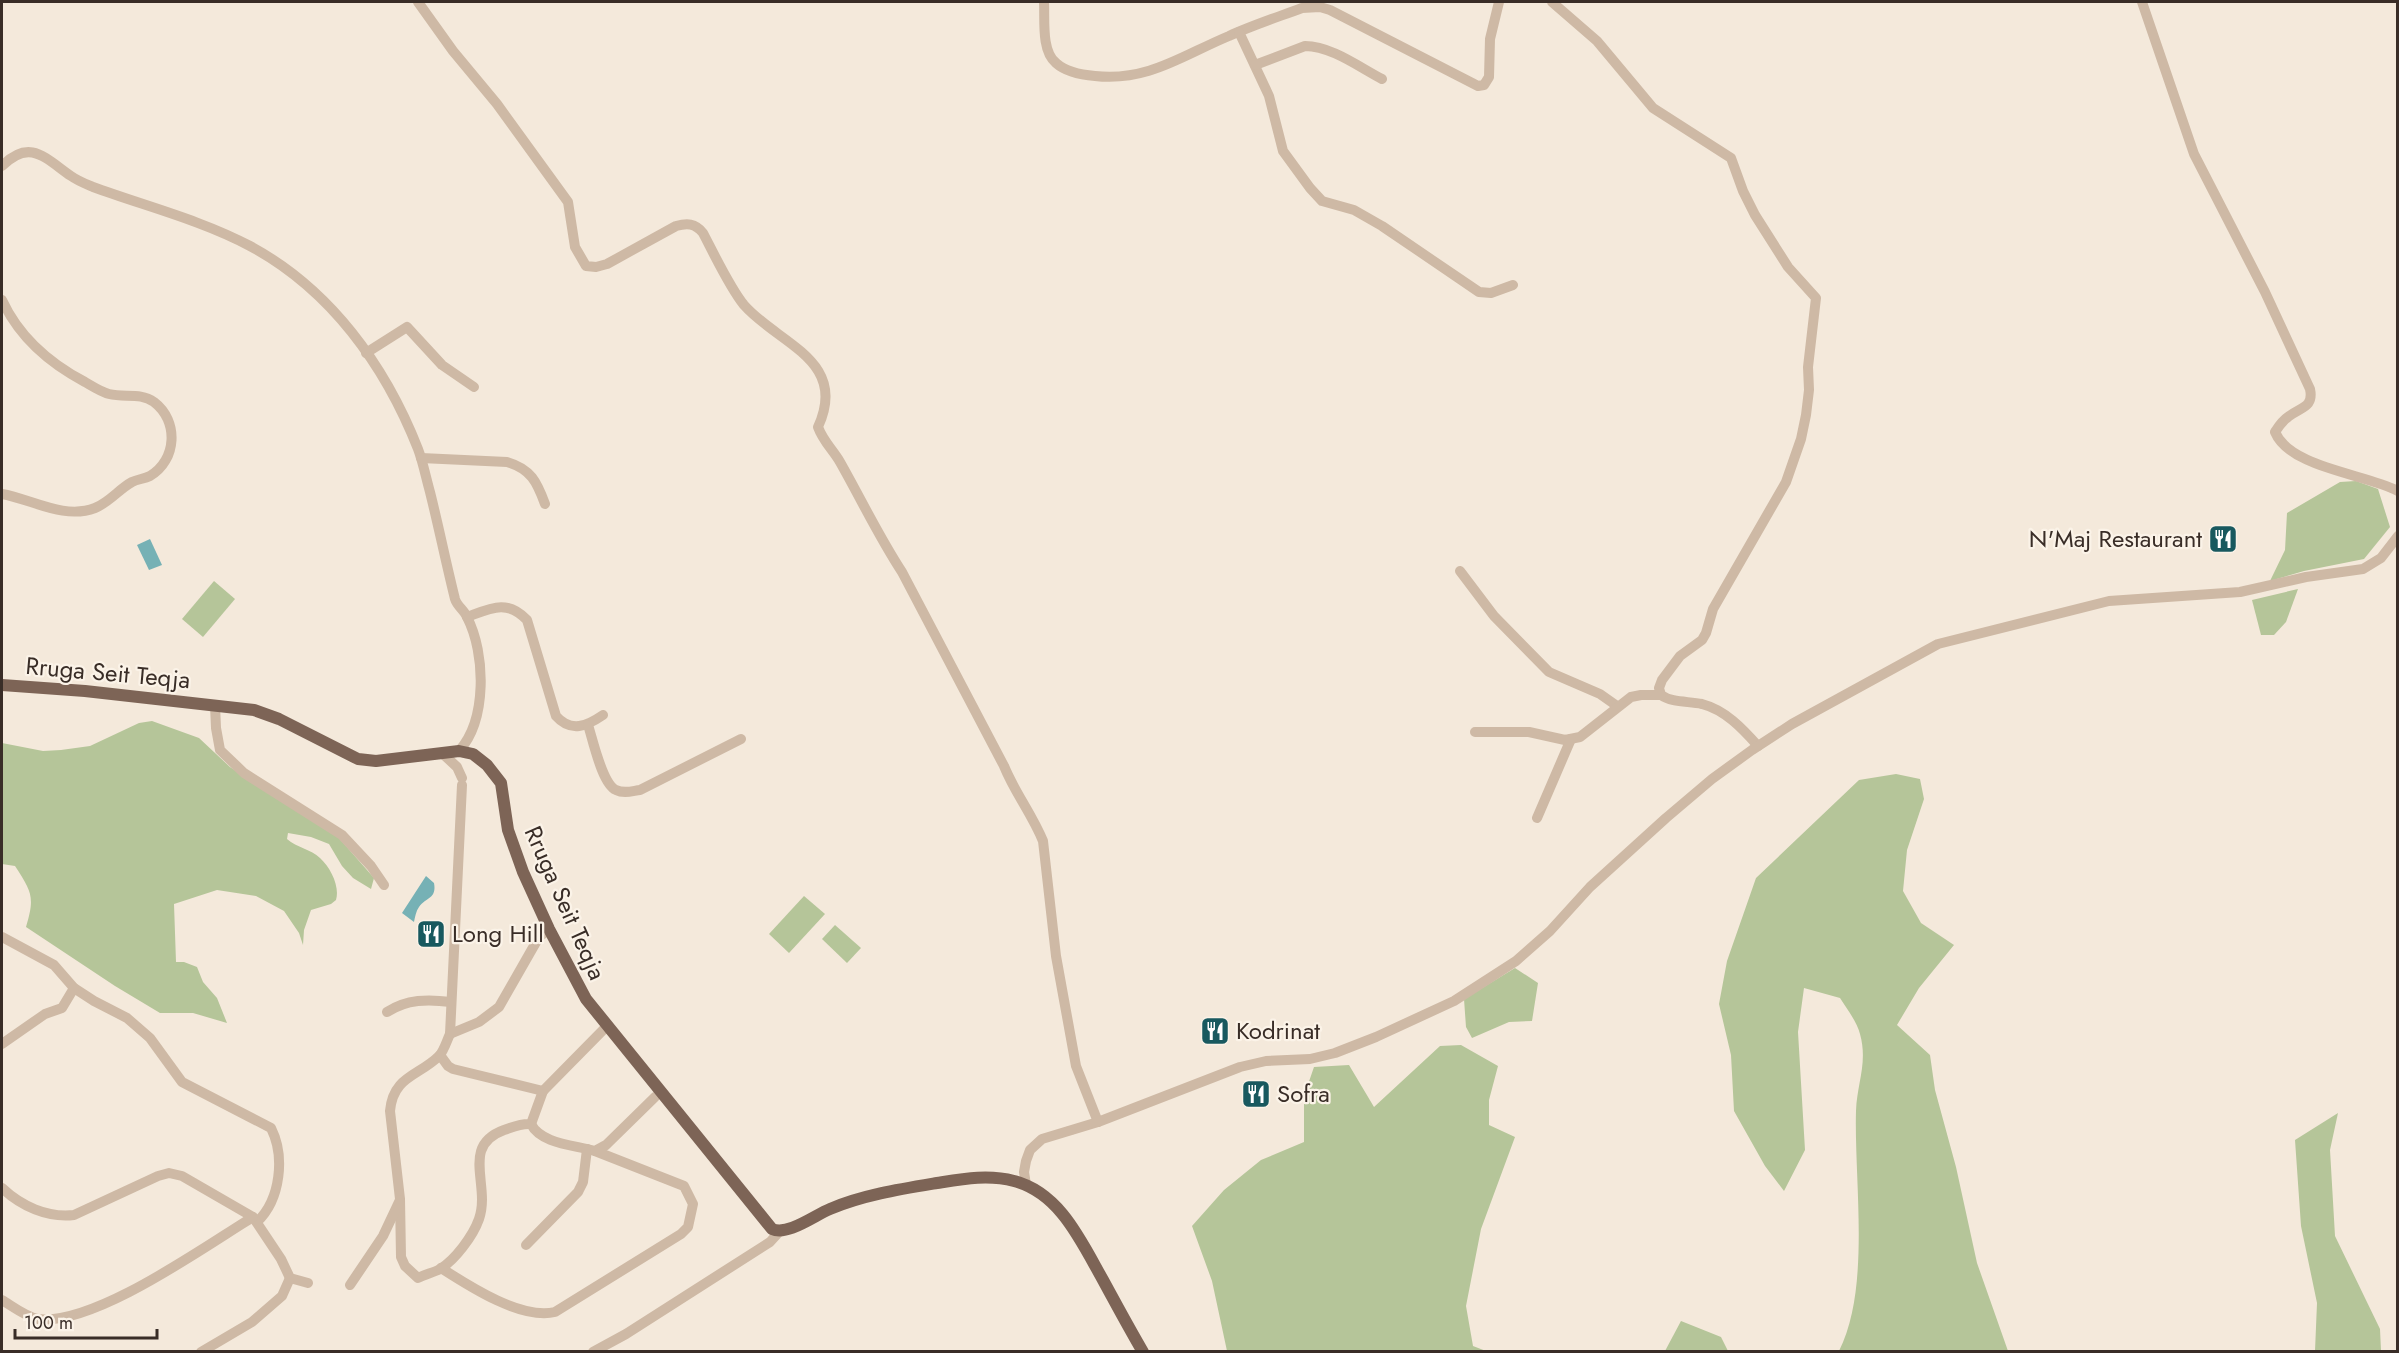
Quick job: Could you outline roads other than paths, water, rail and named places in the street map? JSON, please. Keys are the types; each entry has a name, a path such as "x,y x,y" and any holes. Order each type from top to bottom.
{"main road":[{"name":"Rruga Seit Teqja","path":"2,685 254,710 279,719 358,759 376,761 459,751 473,754 488,765 501,783 508,830 523,872 549,929 586,999 769,1226 780,1231"},
{"path":"780,1231 831,1208 899,1189 976,1178 998,1178 1026,1185 1046,1198 1074,1228 1143,1352"}],"street":[{"path":"418,2 453,51 497,104 568,202 575,247 586,266 596,267 607,264 676,226 686,223 698,226 704,232 743,304 795,345 817,370 823,383 826,401 824,415 818,427 821,436 834,451 883,542 902,572 1014,789 1036,823 1043,841 1056,956 1076,1066 1098,1122"},
{"path":"1044,2 1045,37 1055,63 1086,75 1112,78 1137,75 1185,58 1239,32 1302,8 1320,7 1351,20 1472,84 1484,85 1489,77 1490,39 1499,2"},
{"path":"1552,2 1597,41 1653,108 1731,158 1755,215 1788,267 1816,298 1808,367 1809,390 1802,440 1786,483 1713,609 1702,640 1680,656 1662,680 1659,688 1661,695 1666,699 1701,704 1717,710 1744,730 1758,746"},
{"path":"2142,2 2194,154 2265,292 2310,389 2312,398 2310,403 2286,418 2275,432 2278,440 2326,468 2343,474 2364,477 2397,491"},
{"path":"1239,32 1269,96 1283,151 1322,201 1354,210 1382,226 1479,292 1491,293 1513,285"},
{"path":"1255,65 1305,46 1313,46 1328,51 1382,79"},
{"path":"2,166 12,156 24,152 42,155 74,178 93,187 210,228 251,247 288,270 319,294 337,313 366,353 394,399 421,458 455,602 467,617 479,654 481,690 467,742 459,751"},
{"path":"2,300 17,327 38,351 52,362 110,394 136,395 154,402 170,424 172,441 167,458 160,468 149,476 133,481 111,499 93,509 75,512 57,510 2,494"},
{"path":"366,353 407,327 442,365 474,387"},
{"path":"421,458 507,462 517,465 530,472 537,482 544,504"},
{"path":"2381,558 2397,536"},
{"path":"1026,1185 1024,1172 1026,1161 1035,1144 1053,1134 1098,1122 1240,1067 1266,1061 1310,1059 1335,1053 1454,1001 1516,961 1550,931 1590,887 1712,779 1792,724 1928,649 1952,639 2109,602 2263,588 2306,577 2363,569 2397,547"},
{"path":"1460,571 1494,616 1549,672 1600,694 1617,706"},
{"path":"467,617 491,608 506,606 518,610 527,620 556,716 563,723 576,727 588,725 603,714"},
{"path":"1475,732 1529,732 1565,740 1571,739 1580,737 1630,697 1661,695"},
{"path":"215,705 220,750 244,773 342,835 384,885"},
{"path":"588,725 607,782 615,790 625,793 640,790 741,739"},
{"path":"1537,818 1571,739"},
{"path":"443,754 457,767 462,782 450,1034 440,1055 400,1084 391,1101 391,1128 400,1199 400,1247 405,1266 418,1278 441,1268 460,1249 478,1220 482,1198 479,1152 483,1142 498,1132 524,1124 531,1125"},
{"path":"450,1034 479,1022 499,1007 539,937 549,929"},
{"path":"2,937 54,965 74,988 127,1018 150,1038 182,1082 271,1128 278,1142 280,1162 271,1204 255,1219 152,1279 100,1306 64,1319 36,1319 2,1300"},
{"path":"2,1044 45,1014 62,1008 74,988"},
{"path":"387,1012 394,1007 422,1000 451,1002"},
{"path":"441,1268 489,1298 545,1314 555,1312 681,1234 688,1227 693,1204 684,1186 591,1150 547,1138 534,1131 531,1125 543,1091 607,1026"},
{"path":"440,1055 447,1066 453,1069 543,1091"},
{"path":"591,1150 606,1145 655,1097"},
{"path":"526,1245 578,1192 583,1182 591,1150"},
{"path":"2,1188 37,1211 62,1216 74,1215 169,1173 182,1176 255,1219 281,1259 290,1278 308,1283"},
{"path":"350,1285 383,1236 400,1199"},
{"path":"593,1352 770,1242 780,1231"},
{"path":"201,1352 252,1322 282,1296 290,1278"}],"water":[{"path":"150,539 162,565 149,570 137,545"},
{"path":"426,876 434,883 434,892 419,907 414,922 402,913"}],"place":[{"name":"N'Maj Restaurant","path":"2223,539"},
{"name":"Long Hill","path":"431,934"},
{"name":"Kodrinat","path":"1215,1031"},
{"name":"Sofra","path":"1256,1094"}]}
